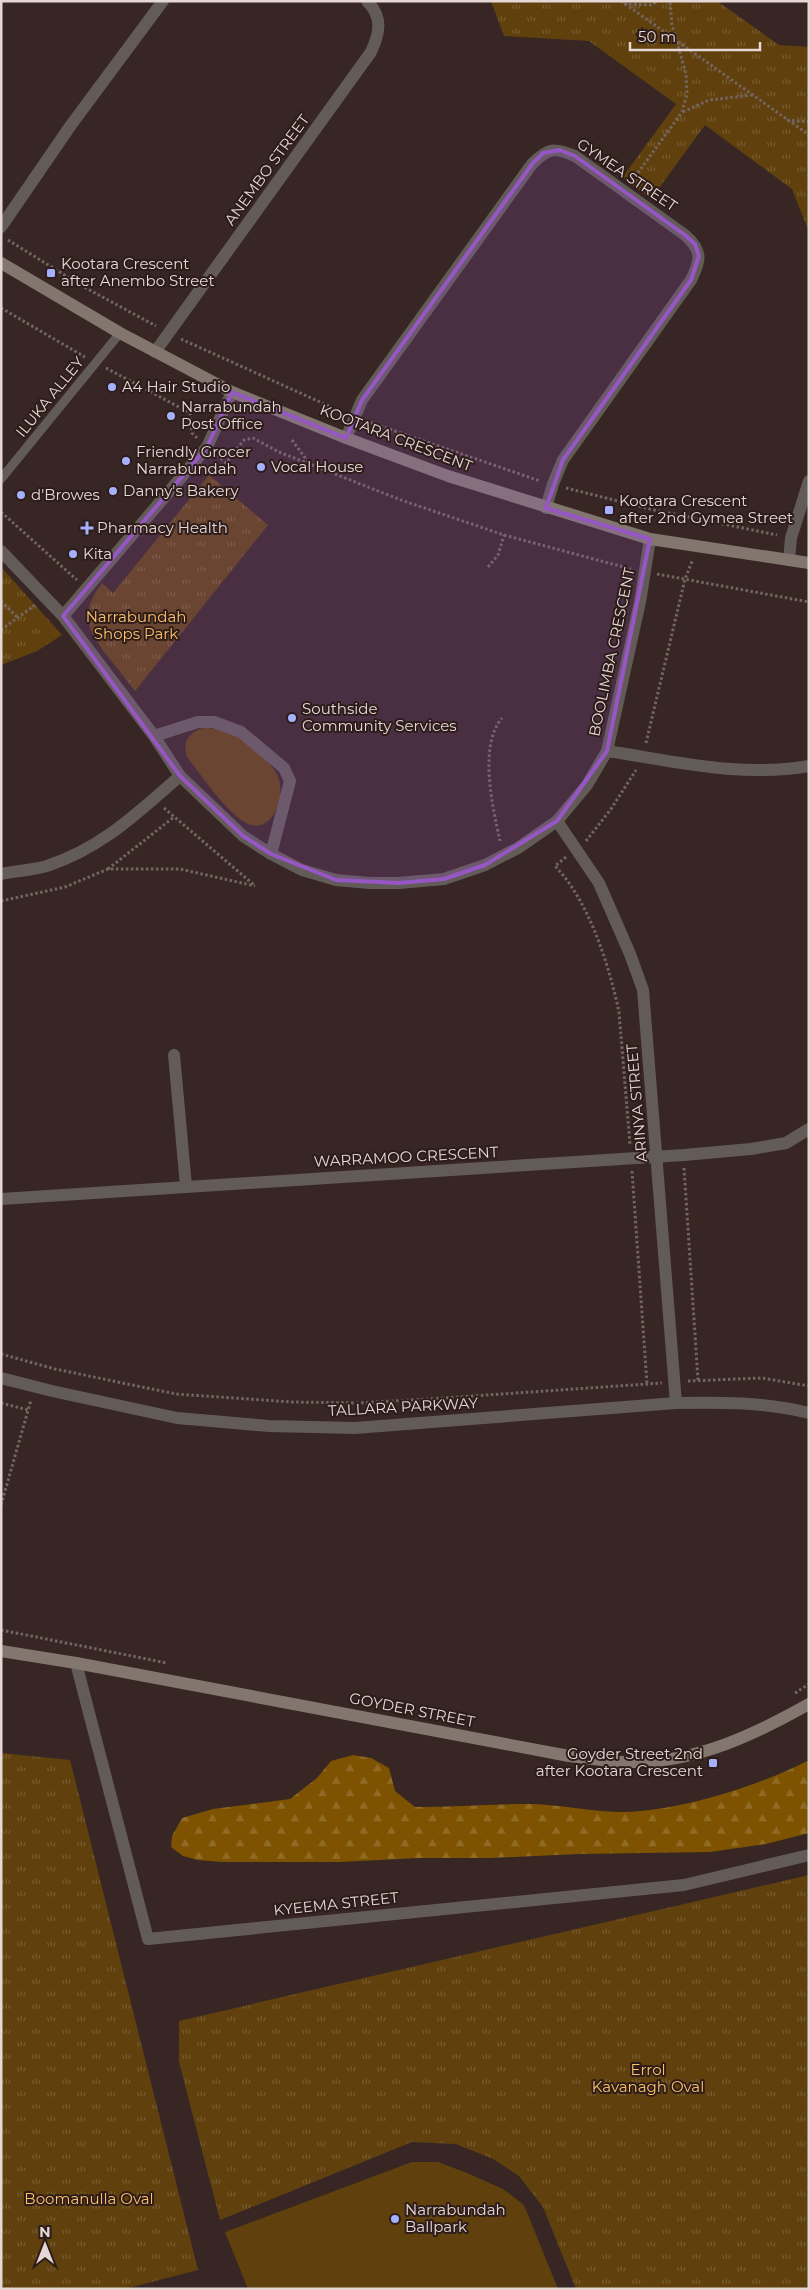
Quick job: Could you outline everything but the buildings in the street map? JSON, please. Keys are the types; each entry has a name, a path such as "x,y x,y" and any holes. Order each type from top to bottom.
{"street":[{"path":"1,227 72,125 163,1"},
{"name":"ANEMBO STREET","path":"155,352 371,52 379,37 378,22 373,7 367,1"},
{"name":"GYMEA STREET","path":"346,438 362,400 532,164 543,153 560,150 575,156 695,244 699,256 698,266 691,280 563,460 546,508"},
{"name":"KOOTARA CRESCENT","path":"1,263 120,333 232,392 346,438 448,476 650,539 809,563"},
{"path":"63,616 208,447 232,392"},
{"path":"789,560 791,538 809,481"},
{"name":"BOOLIMBA CRESCENT","path":"1,552 63,616 154,736 180,776 243,836 271,854 302,870 327,877 369,884 444,879 485,865 506,854 557,821 586,785 607,752 625,675 650,539"},
{"path":"154,736 198,722 214,722 241,732 284,768 290,781 271,854"},
{"path":"607,752 737,771 790,769 809,766"},
{"path":"1,874 46,866 85,850 116,832 180,776"},
{"name":"ARINYA STREET","path":"557,821 577,848 603,891 643,990 658,1157 676,1403"},
{"path":"174,1055 186,1186"},
{"name":"WARRAMOO CRESCENT","path":"1,1199 684,1155 750,1149 786,1143 809,1129"},
{"name":"TALLARA PARKWAY","path":"1,1378 177,1418 269,1426 355,1428 676,1403 728,1402 780,1406 809,1413"},
{"name":"GOYDER STREET","path":"1,1651 76,1663 569,1756 633,1762 689,1756 738,1741 809,1704"},
{"name":"KYEEMA STREET","path":"76,1663 148,1939 684,1885 809,1855"}],"lane":[{"name":"ILUKA ALLEY","path":"1,478 120,333"}],"path":[{"path":"623,2 652,5 657,1"},
{"path":"624,191 682,112 687,94 686,74 672,25 670,1"},
{"path":"623,2 809,135"},
{"path":"682,112 709,100 753,95"},
{"path":"787,120 809,122"},
{"path":"1,236 84,287 169,333 354,417 553,484 654,510 791,538"},
{"path":"1,308 95,363 190,412 192,434"},
{"path":"226,463 244,440 253,438 279,452 401,500 504,535 645,572 809,602"},
{"path":"292,440 310,464"},
{"path":"1,512 77,581"},
{"path":"488,568 498,555 504,535"},
{"path":"647,1384 619,1012 608,969 589,920 567,878 555,866 586,841 606,815 644,757 685,579 698,546"},
{"path":"1,630 46,598"},
{"path":"1,602 18,618"},
{"path":"502,718 495,726 491,741 491,800 500,842 506,854"},
{"path":"108,869 180,869 255,886 154,799"},
{"path":"1,901 65,887 108,869 174,817"},
{"path":"684,1155 698,1380"},
{"path":"1,1354 55,1369 176,1394 292,1402 376,1402 698,1380 762,1378 809,1386"},
{"path":"1,1403 28,1410 1,1505"},
{"path":"1,1630 168,1664"},
{"path":"793,1694 809,1684"}],"highlighted area":[{"path":"560,150 575,156 685,235 695,244 699,256 691,280 563,460 546,508 650,539 607,751 557,821 485,865 444,879 399,883 336,880 271,854 243,836 180,776 63,616 207,447 232,392 346,438 362,400 532,164 543,153"}],"green space":[{"path":"491,1 717,1 779,45 809,47 809,232 792,189 705,125 651,199 622,178 676,104 589,41 504,36"},
{"name":"Narrabundah Shops Park","path":"209,475 268,525 135,691 95,638 88,621 90,604 102,583 113,593"},
{"path":"1,567 62,635 37,651 1,665"},
{"path":"203,728 222,730 239,737 272,767 279,779 280,796 278,805 269,820 255,826 238,818 214,793 187,757 185,747 188,738 194,732"},
{"name":"Boomanulla Oval","path":"1,1753 70,1760 198,2270 124,2289 1,2289"},
{"path":"353,1755 371,1758 389,1768 395,1791 415,1807 533,1804 624,1812 670,1807 719,1795 767,1779 809,1760 809,1833 766,1844 710,1852 419,1858 339,1862 223,1862 198,1860 183,1856 171,1847 172,1836 182,1818 213,1809 290,1799 317,1778 331,1761"},
{"name":"Errol Kavanagh Oval","path":"809,1875 809,2289 576,2289 543,2207 519,2176 493,2159 456,2144 412,2142 220,2220 179,2062 179,2021"},
{"name":"Narrabundah Ballpark","path":"412,2162 438,2162 467,2173 503,2189 524,2205 558,2289 248,2289 225,2232"}],"place":[{"name":"Kootara Crescent after Anembo Street","path":"51,273"},
{"name":"A4 Hair Studio","path":"112,387"},
{"name":"Narrabundah Post Office","path":"171,416"},
{"name":"Friendly Grocer Narrabundah","path":"126,461"},
{"name":"Vocal House","path":"261,467"},
{"name":"Danny's Bakery","path":"113,491"},
{"name":"d'Browes","path":"21,495"},
{"name":"Kootara Crescent after 2nd Gymea Street","path":"609,510"},
{"name":"Pharmacy Health","path":"87,528"},
{"name":"Kita","path":"73,554"},
{"name":"Southside Community Services","path":"292,718"},
{"name":"Goyder Street 2nd after Kootara Crescent","path":"713,1763"},
{"name":"Narrabundah Ballpark","path":"395,2219"}]}
